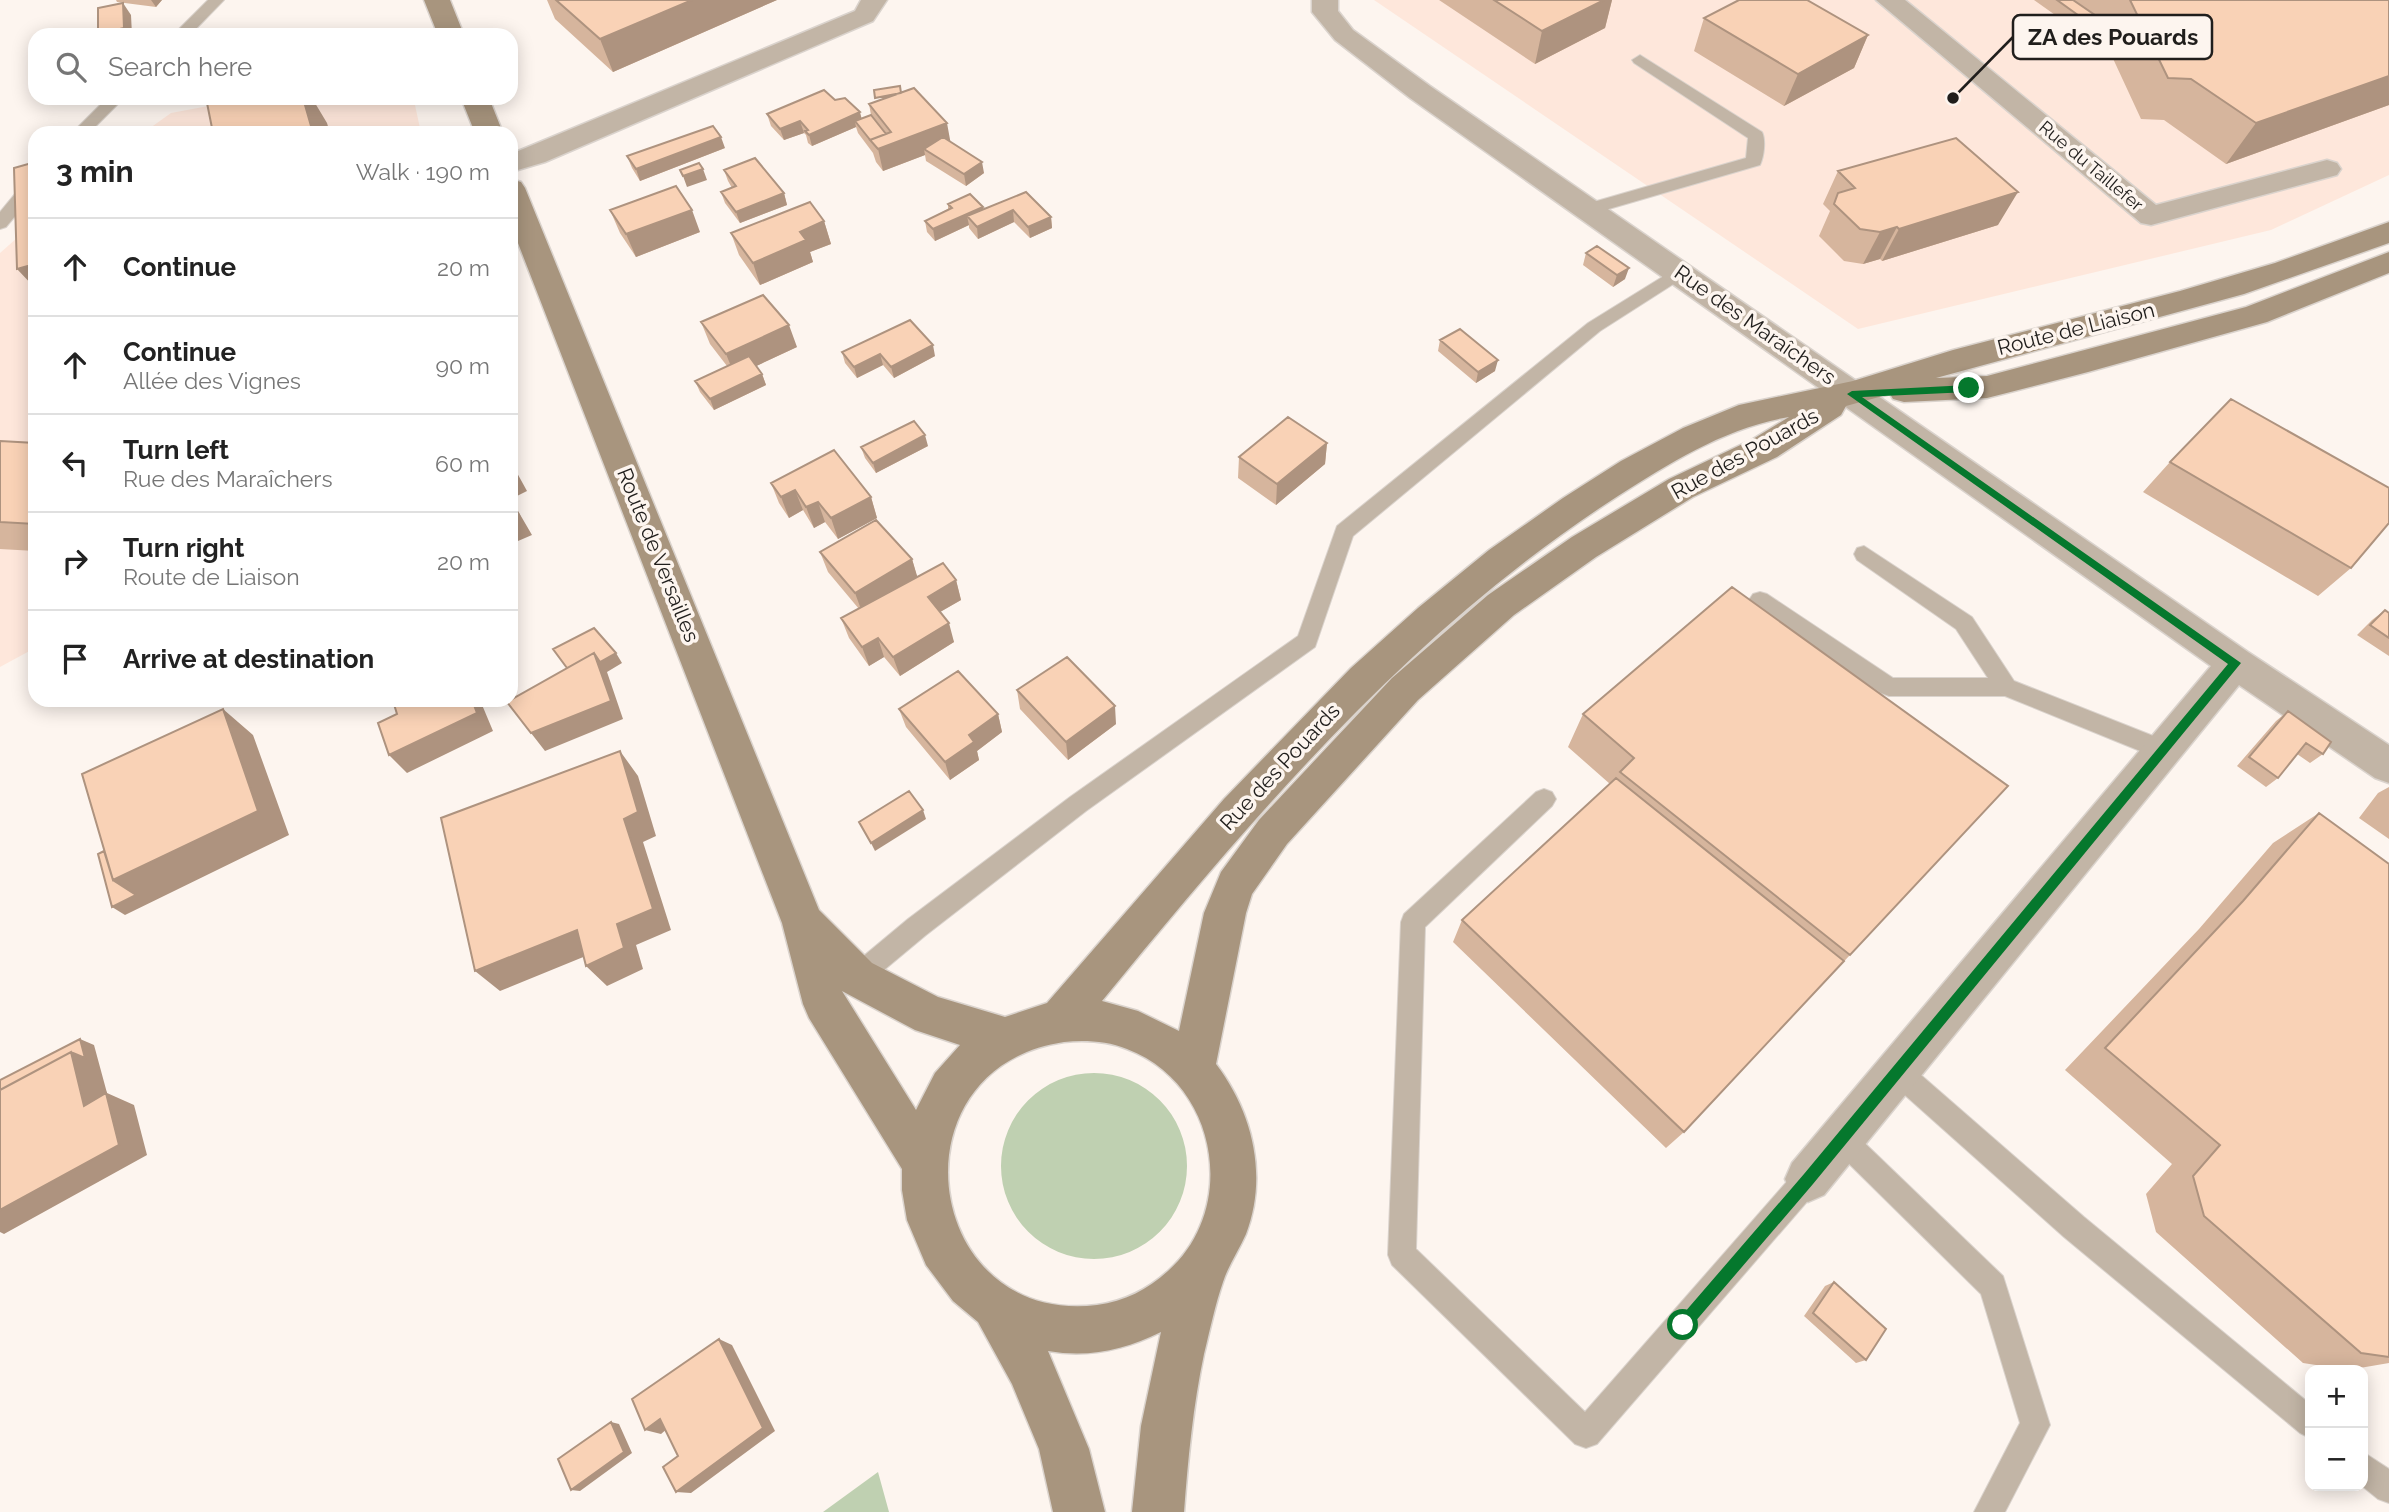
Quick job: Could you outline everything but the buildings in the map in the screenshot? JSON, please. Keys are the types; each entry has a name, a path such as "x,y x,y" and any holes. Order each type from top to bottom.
{"street":[{"path":"518,161 864,16 873,0"},
{"name":"Rue des Maraîchers","path":"1325,0 1325,12 1343,35 1420,92 2235,663 2389,766"},
{"name":"Rue du Taillefer","path":"1889,0 2151,216 2327,169"},
{"path":"437,1 448,28"},
{"path":"478,105 486,126"},
{"name":"Route de Versailles","path":"518,206 803,923 824,1004 924,1163"},
{"name":"Route de Liaison","path":"1852,394 1961,358 2231,289 2389,232"},
{"name":"Route de Liaison","path":"1852,394 1987,387 2256,315 2389,262"},
{"name":"Rue des Pouards","path":"1061,1019 1209,844 1298,745 1377,666 1473,583 1548,526 1614,481 1693,438 1739,417 1852,394"},
{"name":"Rue des Pouards","path":"1194,1065 1225,913 1235,885 1273,832 1405,688 1501,605 1584,547 1681,488 1765,447 1852,394"},
{"path":"1808,1179 2235,663"},
{"name":"Route de Versailles","path":"803,923 857,977 930,1014 1006,1038"},
{"path":"1158,1512 1166,1426 1180,1354 1203,1263 1224,1224 1233,1181 1231,1138 1218,1098 1194,1065 1156,1034 1110,1020 1061,1019 1006,1038 967,1070 939,1113 924,1163 929,1222 954,1274 998,1312 1040,1329 1086,1331 1119,1324 1130,1321 1171,1297 1203,1263"},
{"path":"998,1312 1030,1367 1064,1449 1079,1512"}],"lane":[{"path":"188,28 218,0"},
{"path":"1589,209 1754,161 1756,136 1640,60"},
{"path":"87,126 110,105"},
{"path":"0,223 28,189"},
{"path":"857,977 917,927 1077,804 1307,642 1344,532 1594,327 1680,272"},
{"path":"1864,554 1964,623 2006,687"},
{"path":"1760,600 1889,687 2006,687 2163,750"},
{"path":"1544,799 1413,922 1402,1255 1586,1433 1808,1179"},
{"path":"1897,1071 2074,1227 2305,1419"},
{"path":"1841,1138 1993,1286 2035,1425 1989,1512"},
{"path":"2368,1471 2389,1488"}],"shaded area":[{"path":"1374,0 2355,0 2389,20 2389,175 2271,230 1858,329"},
{"path":"214,105 415,105 420,126 153,126 171,113"},
{"path":"28,228 28,652 0,667 0,253"}],"green space":[{"path":"1094,1073 1130,1080 1146,1088 1160,1100 1172,1114 1180,1130 1187,1166 1180,1202 1172,1218 1160,1232 1146,1244 1130,1252 1094,1259 1058,1252 1042,1244 1028,1232 1016,1218 1008,1202 1001,1166 1008,1130 1016,1114 1028,1100 1042,1088 1058,1080"},
{"path":"878,1472 889,1512 823,1512"}],"place":[{"name":"ZA des Pouards","path":"1953,98"}],"route":[{"path":"1683,1325 1808,1179 2235,663 1852,394 1969,388"}]}
